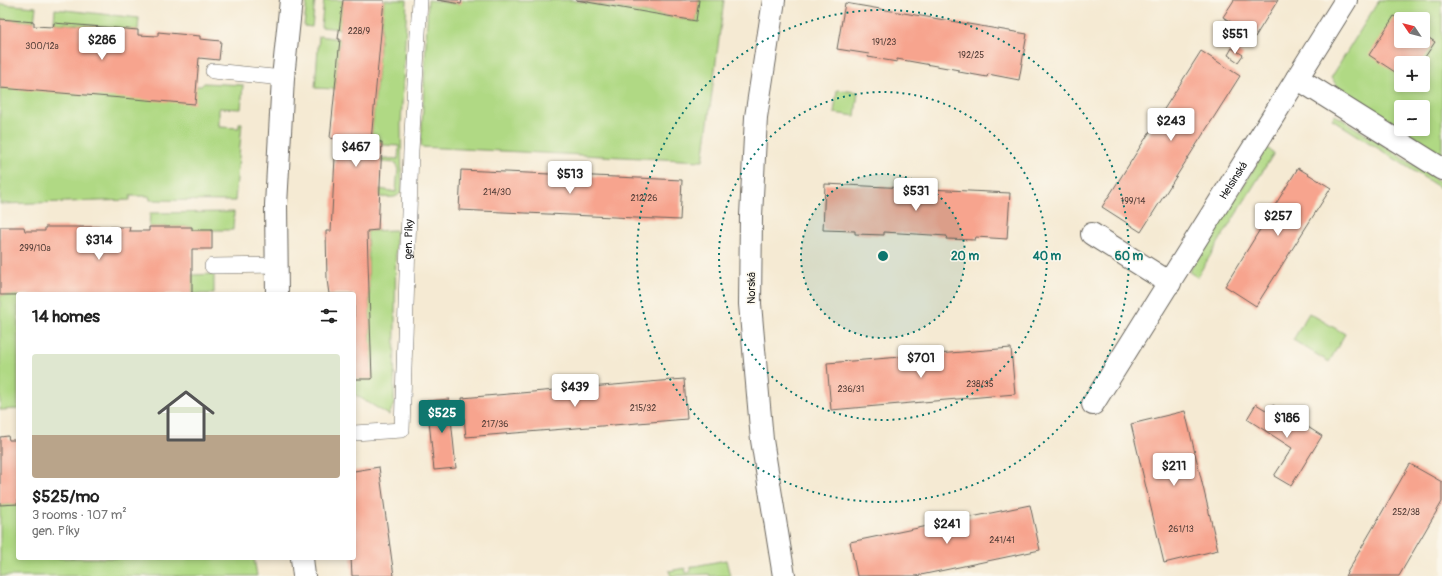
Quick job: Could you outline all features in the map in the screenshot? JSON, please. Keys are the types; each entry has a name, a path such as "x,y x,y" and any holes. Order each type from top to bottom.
{"street":[{"path":"277,292 276,205 283,78 291,0"},
{"name":"Norská","path":"774,0 756,118 750,216 750,304 762,440 784,576"},
{"name":"Helsinská","path":"1094,404 1346,0"},
{"path":"1297,78 1442,168"},
{"path":"1092,234 1170,283"},
{"path":"302,560 304,576"}],"lane":[{"name":"gen. Píky","path":"356,433 402,430 411,150 420,0"},
{"path":"213,71 283,78"},
{"path":"212,266 276,264"}],"green space":[{"path":"307,0 315,0 312,27 304,26"},
{"path":"324,0 343,0 340,29 321,27"},
{"path":"384,0 407,0 401,125 402,190 396,197 380,197 380,189 396,192 398,167 396,163 382,162 382,158 398,159 399,146 382,145 382,142 371,141"},
{"path":"428,0 460,4 462,0 571,0 696,21 699,0 724,0 703,161 421,147"},
{"path":"1379,0 1442,0 1442,154 1414,136 1430,136 1430,100 1394,100 1394,123 1338,87 1331,78"},
{"path":"0,4 36,7 34,22 0,19"},
{"path":"55,9 139,18 138,30 54,23"},
{"path":"319,36 340,39 335,89 315,88"},
{"path":"204,83 243,85 241,109 219,108 219,127 239,128 239,123 242,123 235,201 150,200 149,196 130,196 130,200 0,204 0,88 201,86"},
{"path":"837,90 858,92 855,116 834,113"},
{"path":"1335,115 1442,183 1442,189 1332,119"},
{"path":"1267,148 1274,153 1197,277 1189,272"},
{"path":"234,212 233,230 192,230 192,227 149,227 150,213"},
{"path":"396,230 394,404 389,415 356,395 356,379 372,378 367,231"},
{"path":"214,274 214,292 192,292 192,275"},
{"path":"0,295 16,295 16,409 0,410"},
{"path":"1309,313 1345,334 1329,362 1293,340"},
{"path":"16,504 16,560 254,560 257,576 0,576 0,505"},
{"path":"726,560 730,576 710,576 709,574 671,576 669,571 685,568 686,573 690,572 690,567"}],"building":[{"path":"343,0 384,0 371,141 382,142 378,230 367,231 372,379 356,379 356,292 329,292 327,280 326,231 331,231 336,139 330,138 340,39 338,39"},
{"path":"437,0 462,0 461,4"},
{"path":"576,0 699,0 696,21"},
{"path":"1234,0 1278,0 1255,37 1223,17"},
{"path":"845,3 1027,34 1019,80 988,74 987,77 959,72 959,70 897,59 897,62 868,57 869,54 837,49"},
{"path":"1394,16 1394,48 1430,48 1430,39 1435,42 1426,56 1394,56 1394,71 1369,55"},
{"path":"0,19 34,22 34,26 53,27 54,23 138,30 138,35 158,36 158,32 200,36 200,39 221,41 219,60 199,58 195,104 0,88"},
{"path":"1232,48 1243,55 1238,62 1228,55"},
{"path":"1201,51 1240,76 1141,232 1102,207"},
{"path":"1298,168 1331,188 1256,306 1225,286"},
{"path":"461,170 682,180 680,220 459,210"},
{"path":"825,184 1010,193 1007,239 976,237 975,240 946,239 947,236 884,232 884,235 855,234 855,231 823,230"},
{"path":"0,227 24,227 25,231 45,231 45,227 130,227 129,231 149,231 149,227 192,227 192,230 212,230 212,249 192,249 192,292 16,292 16,295 0,295"},
{"path":"1011,348 1015,394 831,410 827,363"},
{"path":"684,379 687,419 466,437 462,398"},
{"path":"449,399 456,468 434,470 427,401"},
{"path":"1256,404 1269,412 1273,405 1322,436 1291,486 1274,476 1292,448 1247,419"},
{"path":"1185,411 1218,550 1164,563 1131,424"},
{"path":"8,436 9,440 16,440 16,504 0,505 0,437"},
{"path":"1410,464 1442,482 1442,502 1399,576 1345,576"},
{"path":"379,467 394,576 352,576 351,560 356,560 356,471"},
{"path":"1030,505 1040,550 916,576 857,576 850,542"}]}
